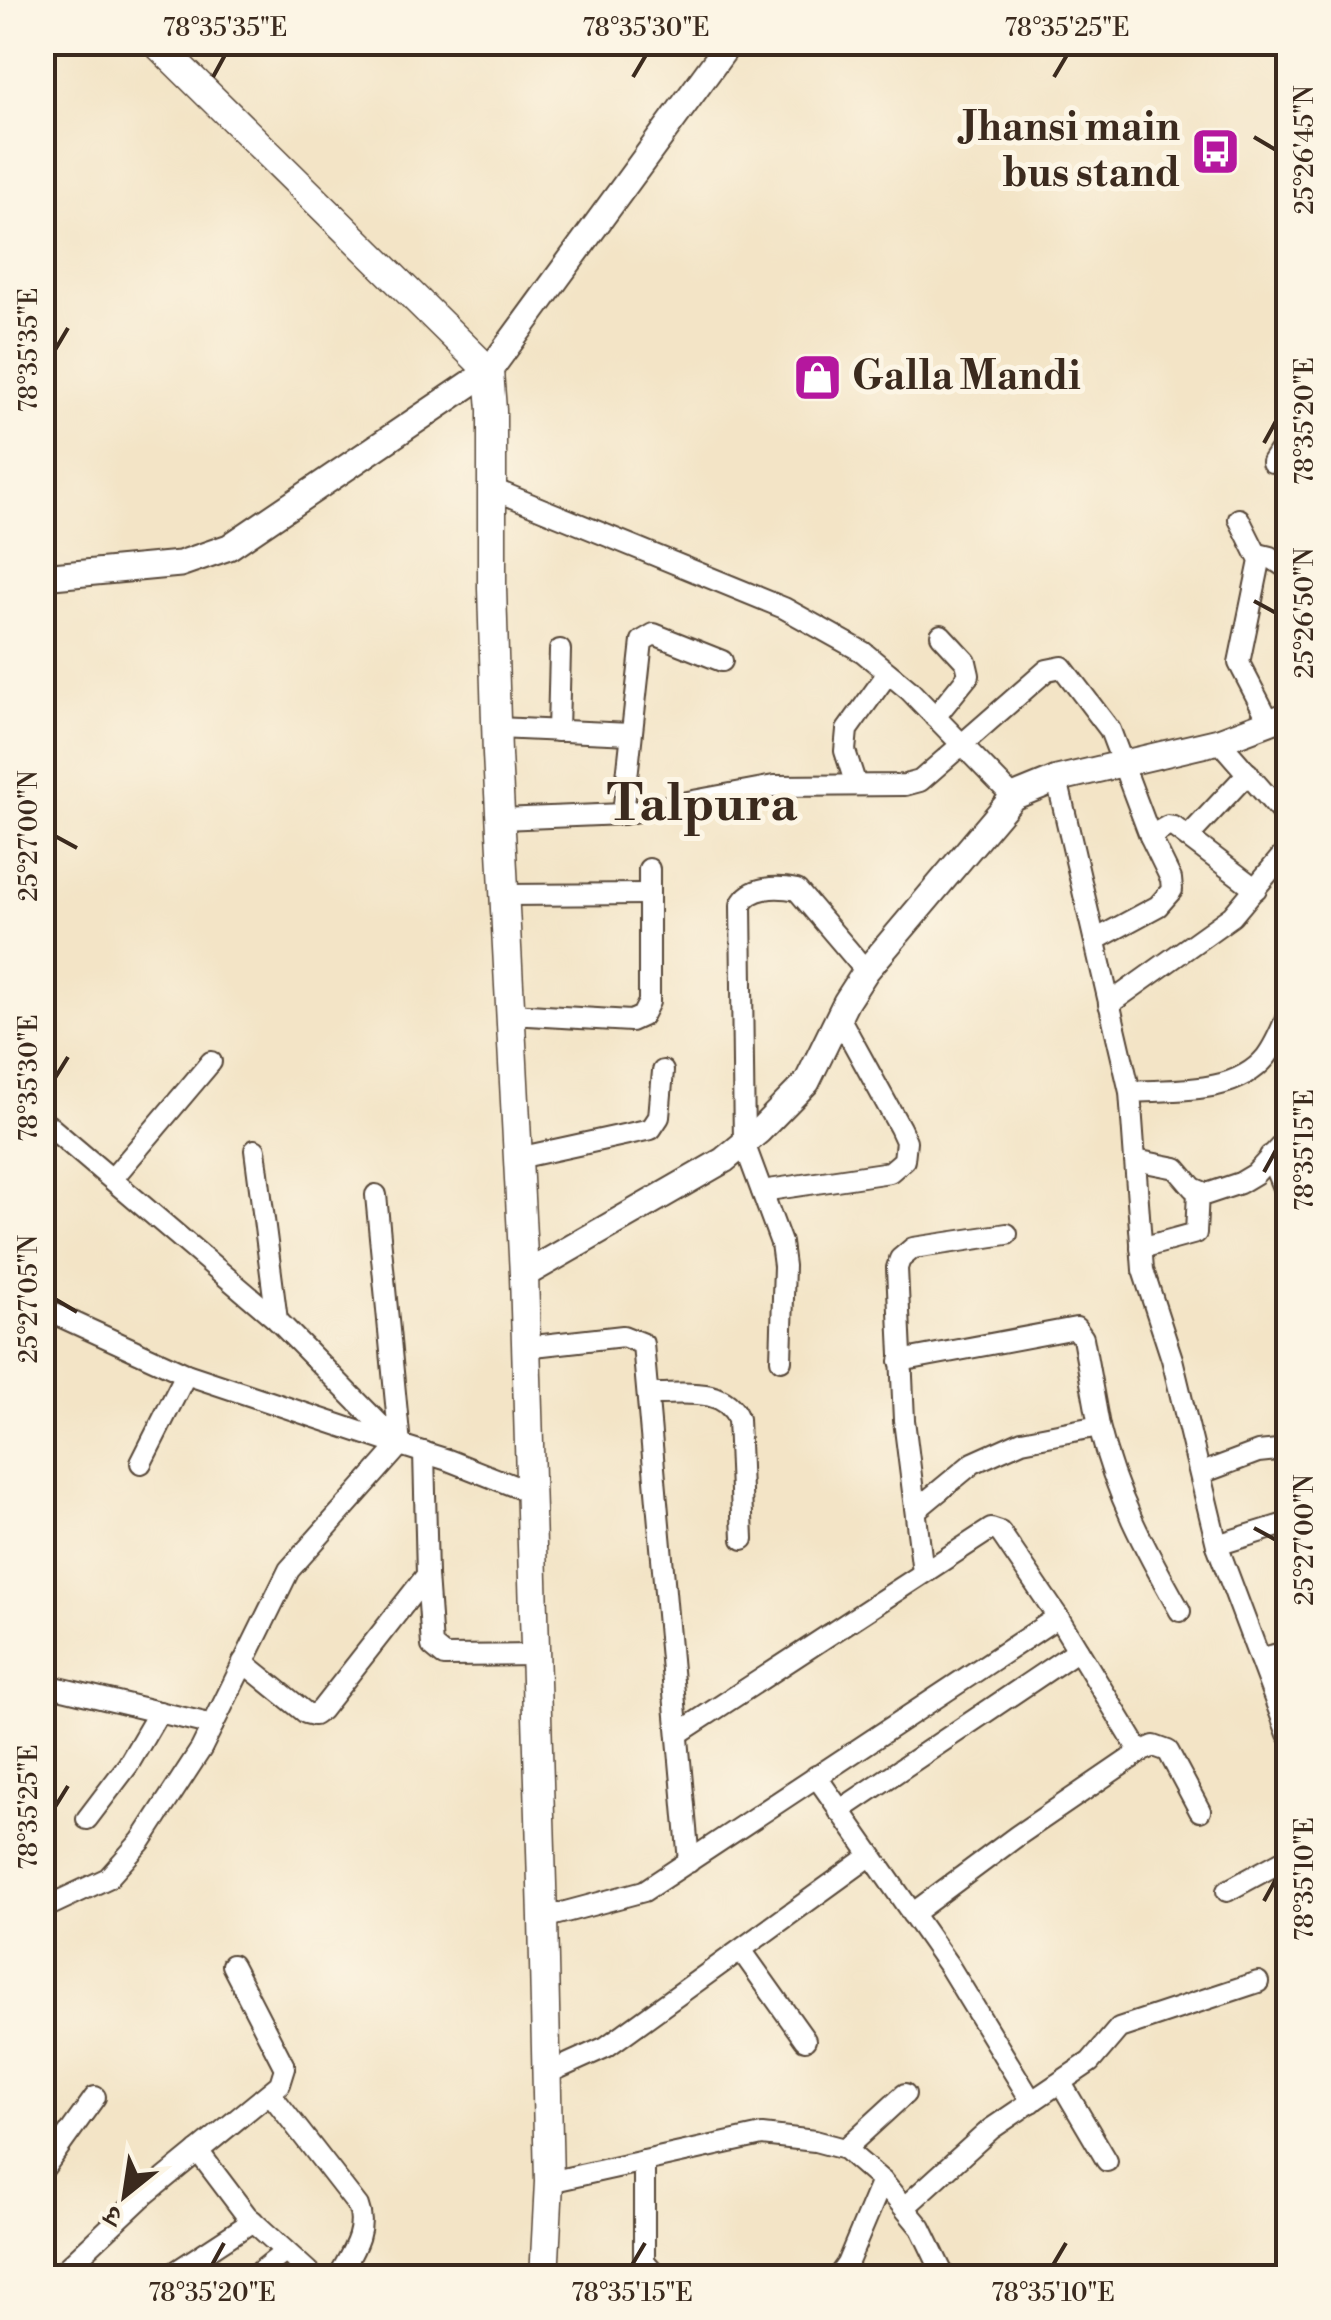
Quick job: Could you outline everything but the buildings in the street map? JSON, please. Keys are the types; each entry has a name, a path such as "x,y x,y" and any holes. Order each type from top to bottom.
{"main road":[{"path":"155,42 489,371 500,819 524,1275 543,1918 549,2182 544,2278"}],"street":[{"path":"42,576 180,564 229,547 489,371 730,42"},
{"path":"1272,462 1288,437"},
{"path":"493,489 784,608 863,652 935,717 1013,797"},
{"path":"524,1275 724,1160 807,1082 866,971 1013,797 1057,779 1219,740 1279,719 1239,664 1258,572 1258,554 1240,520"},
{"path":"1258,554 1288,569"},
{"path":"622,814 639,649 647,636 654,634 722,662"},
{"path":"935,717 969,675 966,662 941,636"},
{"path":"558,731 560,650"},
{"path":"500,819 622,814 774,786 920,781 1048,670 1062,667 1102,716 1171,879 1172,890 1158,906 1094,940"},
{"path":"856,785 846,751 847,730 888,673"},
{"path":"497,728 631,734"},
{"path":"1219,740 1288,820"},
{"path":"1188,836 1248,773"},
{"path":"1057,779 1130,1092 1143,1270 1172,1359 1217,1546 1288,1734"},
{"path":"1150,836 1168,826 1188,836 1256,889"},
{"path":"1110,1004 1207,937 1256,889 1288,849"},
{"path":"511,1014 630,1021 642,1016 649,1002 649,869"},
{"path":"781,1360 781,1243 744,1143 741,905 745,897 750,891 797,890 866,971"},
{"path":"505,896 649,894"},
{"path":"1130,1092 1220,1085 1240,1078 1282,1045 1288,1014"},
{"path":"762,1191 890,1172 904,1160 906,1141 839,1016"},
{"path":"114,1178 210,1062"},
{"path":"518,1158 651,1129 659,1117 663,1071"},
{"path":"42,1120 277,1320 400,1446"},
{"path":"1135,1160 1176,1168 1198,1192 1214,1193 1255,1174 1288,1138"},
{"path":"255,1150 277,1320"},
{"path":"1270,1156 1288,1200"},
{"path":"1142,1248 1196,1233 1198,1192"},
{"path":"42,1909 88,1890 108,1878 125,1860 181,1780 213,1725 289,1570 400,1446 376,1195"},
{"path":"923,1572 904,1420 897,1296 900,1259 914,1248 1007,1234"},
{"path":"42,1308 186,1374 424,1452 528,1492"},
{"path":"900,1360 1076,1328 1083,1338 1110,1474 1132,1525 1180,1611"},
{"path":"526,1347 624,1336 635,1338 646,1352 690,1862"},
{"path":"141,1463 186,1374"},
{"path":"649,1394 713,1396 725,1399 734,1408 738,1419 743,1539"},
{"path":"916,1510 974,1462 1022,1441 1099,1426"},
{"path":"1202,1473 1258,1452 1288,1450"},
{"path":"424,1452 426,1575 432,1646 444,1656 533,1655"},
{"path":"1217,1546 1288,1523"},
{"path":"679,1733 991,1528 1000,1532 1058,1617 1140,1752"},
{"path":"243,1662 306,1713 314,1715 426,1575"},
{"path":"543,1918 644,1891 1058,1617"},
{"path":"839,1811 1078,1650"},
{"path":"1260,1659 1288,1651"},
{"path":"42,1684 213,1725"},
{"path":"87,1819 128,1765 159,1712"},
{"path":"912,1914 1017,1836 1154,1746 1168,1751 1200,1811"},
{"path":"816,1776 950,1966 1032,2102"},
{"path":"546,2074 606,2047 870,1856"},
{"path":"1227,1891 1288,1858"},
{"path":"741,1950 805,2040"},
{"path":"56,2278 142,2197 280,2084 285,2068 232,1964"},
{"path":"906,2206 991,2129 1090,2062 1119,2028 1258,1982"},
{"path":"1061,2083 1106,2161"},
{"path":"270,2092 362,2216 358,2242 338,2278"},
{"path":"844,2149 905,2094"},
{"path":"42,2171 95,2096"},
{"path":"549,2182 762,2135 815,2141 844,2149 906,2206 922,2228 945,2278"},
{"path":"198,2151 252,2222 314,2278"},
{"path":"644,2161 644,2260 659,2278"},
{"path":"837,2278 847,2264 882,2182"},
{"path":"166,2278 252,2222"},
{"path":"252,2278 284,2252"}],"place":[{"name":"Jhansi main bus stand","path":"1215,151"},
{"name":"Galla Mandi","path":"817,377"}],"district":[{"name":"Talpura","path":"702,805"}]}
